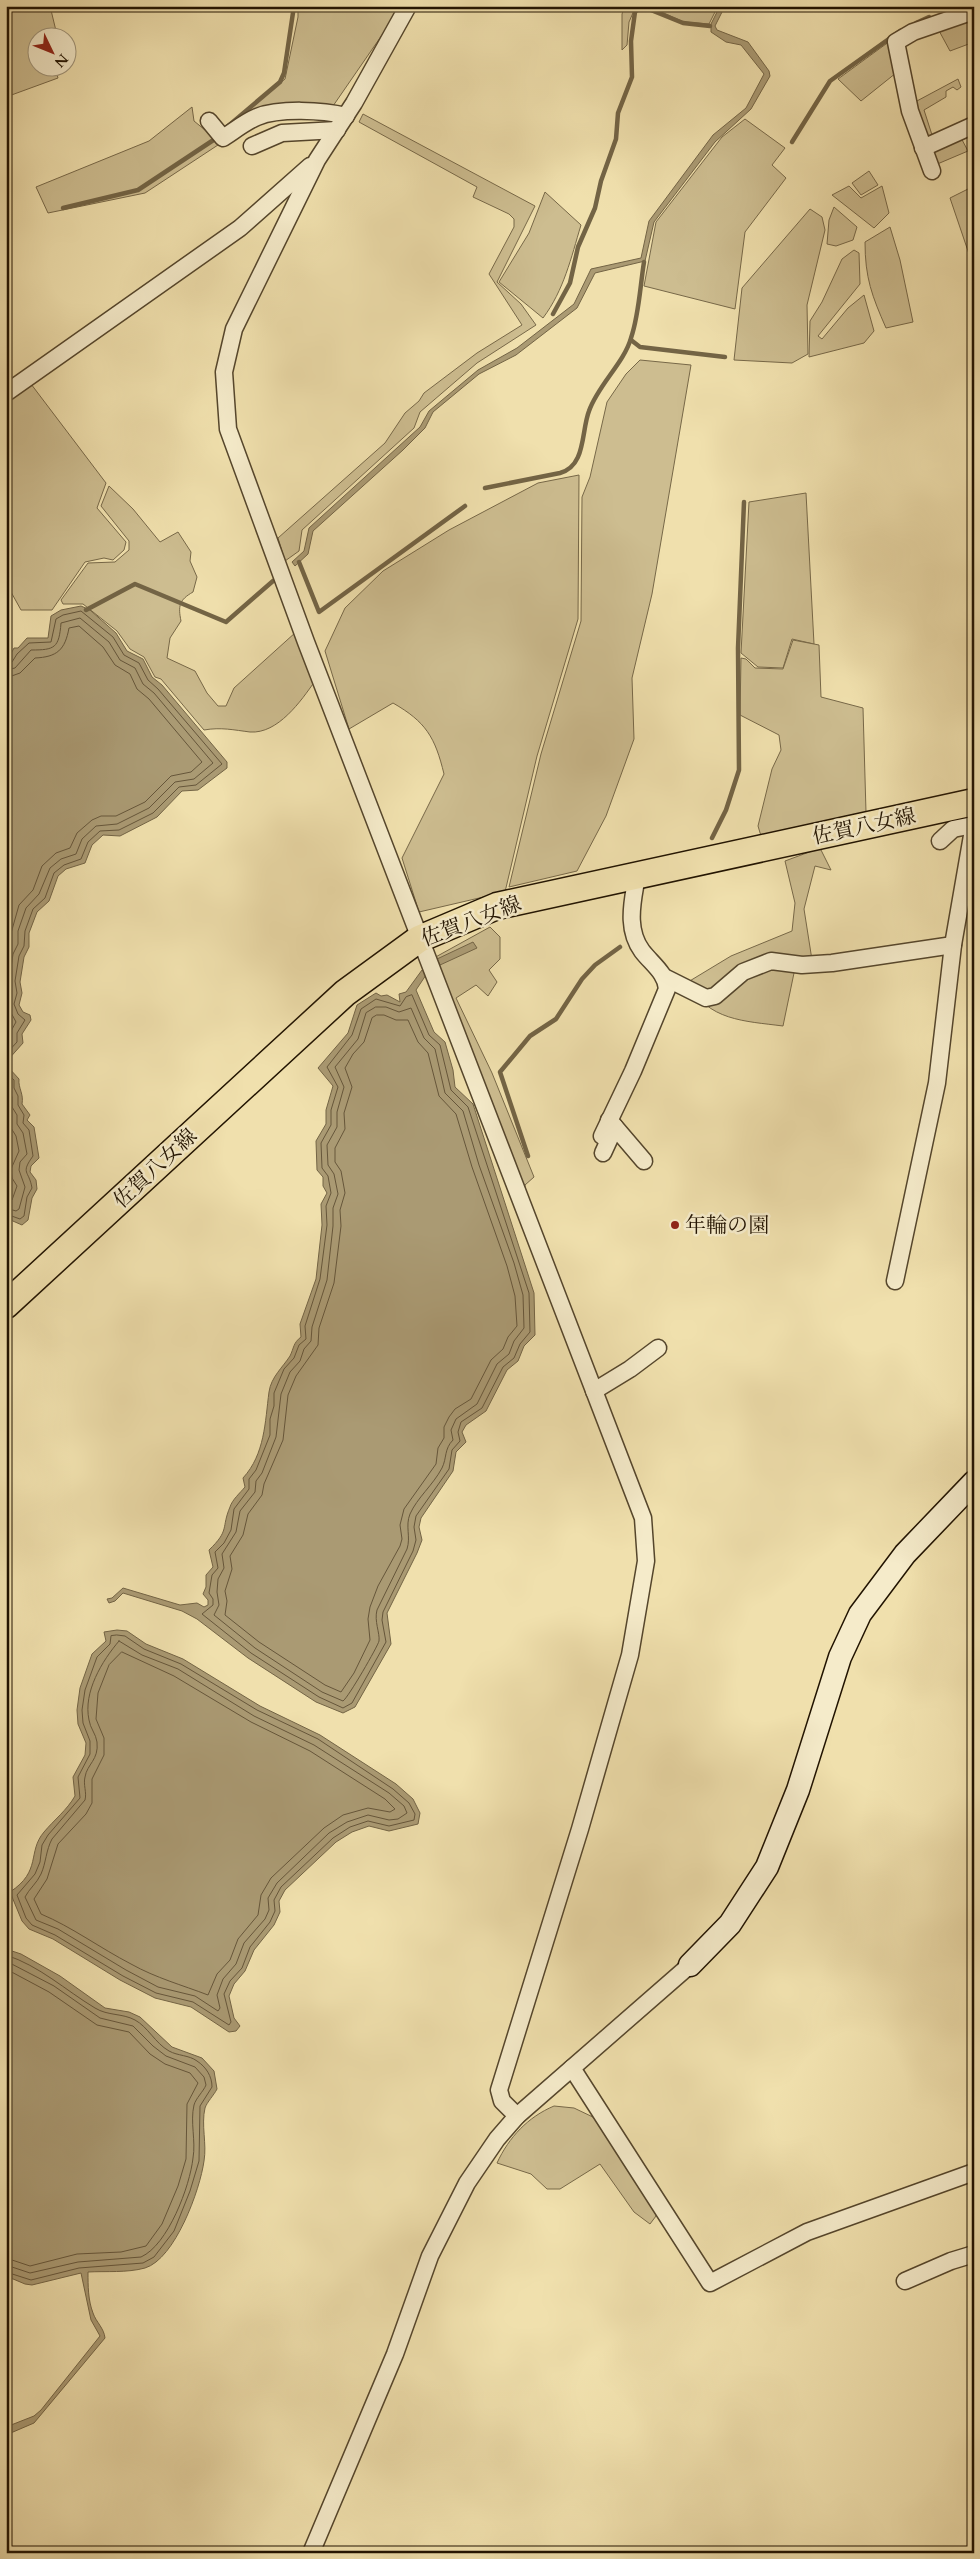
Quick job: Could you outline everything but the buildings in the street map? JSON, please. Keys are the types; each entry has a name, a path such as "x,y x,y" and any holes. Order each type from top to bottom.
{"main road":[{"name":"佐賀八女線","path":"6,1305 345,993 419,938 497,906 974,802"}],"street":[{"path":"408,6 342,123 317,160 234,329 224,372 228,429 306,642 643,1518 646,1562 630,1655 580,1829 499,2090 502,2101 517,2116"},
{"path":"932,171 910,111 896,42 913,32 974,11"},
{"path":"210,121 223,138 257,117 274,113 327,111 342,123"},
{"path":"252,146 282,133 342,123"},
{"path":"923,148 974,124"},
{"path":"6,393 240,228 317,160"},
{"path":"895,1280 937,1083 953,945 974,824 953,829 940,841"},
{"path":"635,888 630,912 634,933 641,949 666,978 706,998 715,996 743,972 771,961 802,965 832,963 953,945"},
{"path":"603,1153 609,1127 667,989 666,978"},
{"path":"609,1127 644,1161"},
{"path":"594,1391 630,1369 658,1348"},
{"path":"311,2553 395,2354 430,2256 467,2183 497,2139 517,2116 690,1965 730,1924 767,1867 798,1790 840,1657 860,1614 905,1554 974,1482"},
{"path":"572,2068 710,2283 807,2232 974,2172"},
{"path":"905,2281 951,2261 974,2254"}],"shaded area":[{"path":"10,6 50,6 55,28 28,28 28,78 58,78 6,97 6,30"},
{"path":"298,6 402,6 333,106 241,117 285,79 298,17"},
{"path":"625,6 636,6 629,22 627,45 622,50 622,14"},
{"path":"648,6 718,6 709,24 684,22"},
{"path":"966,19 974,35 974,42 950,51 937,27"},
{"path":"890,41 896,73 861,101 838,79"},
{"path":"958,79 961,87 957,90 953,87 946,91 946,97 924,110 933,138 925,140 915,102"},
{"path":"192,107 194,121 221,143 145,193 48,213 36,187 149,141"},
{"path":"363,114 535,206 497,282 521,304 536,325 477,363 420,412 414,428 302,530 299,551 285,561 278,538 385,443 405,413 419,401 424,393 477,353 522,325 489,274 514,227 514,219 509,214 473,197 477,187 359,122"},
{"path":"745,119 785,148 772,165 786,178 745,232 735,309 644,286 656,222 722,137"},
{"path":"960,136 968,151 935,165 929,151"},
{"path":"869,171 878,185 861,195 852,183"},
{"path":"849,186 861,198 882,186 889,213 874,228 832,195"},
{"path":"974,186 974,275 950,198"},
{"path":"545,192 581,225 562,285 543,318 499,282 529,233"},
{"path":"834,207 857,227 853,240 836,246 827,244 829,220"},
{"path":"810,209 822,217 825,230 807,305 808,354 792,363 734,360 742,288"},
{"path":"890,227 900,260 913,322 886,328 870,286 866,266 865,242"},
{"path":"854,250 859,253 860,284 818,336 822,339 848,308 864,295 874,331 864,343 809,357 810,321 822,302 842,259"},
{"path":"640,360 691,365 652,594 632,678 634,739 606,816 577,871 509,887 541,754 581,621 582,497 590,477 607,402 626,374"},
{"path":"31,384 106,483 97,508 126,542 124,550 113,560 104,558 85,562 52,610 21,610 6,583 6,403"},
{"path":"579,475 578,619 537,756 505,892 419,912 402,858 444,774 441,761 428,732 414,717 393,703 349,729 325,651 345,608 383,571 449,530 538,483"},
{"path":"109,486 133,509 160,542 178,532 191,552 190,561 197,577 193,592 182,601 181,621 170,638 167,658 195,671 207,693 218,706 226,706 234,688 296,632 315,681 296,706 279,722 270,728 260,731 204,730 161,679 155,677 144,657 130,649 117,631 83,604 63,604 61,600 88,563 115,562 129,550 129,541 101,506"},
{"path":"806,493 814,644 792,639 783,668 758,667 741,653 749,502"},
{"path":"793,640 819,645 821,697 863,708 866,812 761,836 758,826 772,769 781,750 779,735 740,715 741,658 746,659 755,668 783,669"},
{"path":"820,848 831,870 815,866 804,909 812,960 794,973 783,1026 741,1020 716,1012 696,995 688,982 731,956 792,931 795,903 785,861"},
{"path":"490,927 500,937 500,959 489,970 497,982 488,996 476,985 456,998 492,1073 534,1177 525,1185 525,1196 432,959"},
{"path":"554,2106 574,2108 597,2119 652,2201 656,2216 650,2224 634,2212 600,2164 560,2189 547,2189 531,2174 497,2163 513,2136 520,2129 536,2116"}],"water":[{"path":"720,6 725,6 715,26 717,30 748,42 769,71 770,76 751,109 715,142 654,222 645,261 595,273 577,308 516,355 479,374 433,412 425,428 403,450 313,531 308,554 295,566 292,562 304,551 309,528 420,427 429,411 478,370 517,348 574,304 591,269 641,258 649,221 713,135 746,108 764,74 741,45 726,42 711,32 711,24"},
{"path":"81,606 90,610 116,633 127,651 143,659 152,677 162,685 227,762 227,768 198,790 182,791 157,817 120,836 103,835 92,845 85,863 66,869 58,876 49,901 37,912 29,933 29,947 24,957 20,982 22,993 19,1005 23,1012 30,1015 31,1020 22,1034 23,1043 7,1061 8,1067 19,1079 22,1104 30,1115 27,1120 34,1127 39,1158 31,1166 30,1172 36,1180 37,1189 32,1198 28,1220 22,1225 6,1218 6,663 14,648 18,648 27,638 48,638 51,616 61,610"},
{"path":"473,942 477,948 440,965 437,959"},
{"path":"422,970 428,972 416,990 434,1032 445,1042 453,1070 455,1087 473,1104 534,1293 535,1335 524,1346 518,1361 507,1370 486,1411 466,1425 462,1432 466,1442 456,1452 453,1471 421,1518 419,1527 422,1540 387,1613 391,1644 355,1707 343,1713 316,1702 248,1658 197,1619 182,1611 123,1593 115,1601 109,1603 107,1599 112,1598 123,1588 180,1605 197,1603 204,1607 208,1605 208,1600 203,1594 206,1587 206,1575 213,1567 209,1550 220,1538 232,1502 245,1487 243,1478 256,1459 263,1437 270,1387 301,1337 300,1324 316,1279 322,1225 321,1204 327,1193 323,1186 323,1177 317,1170 316,1141 326,1124 326,1110 333,1086 318,1068 348,1033 357,1005 376,993 381,996 387,995 400,1002 399,994 406,992"},
{"path":"127,1631 146,1644 183,1659 260,1706 320,1735 396,1784 413,1799 420,1813 418,1824 389,1831 369,1826 352,1832 336,1842 285,1890 279,1901 280,1912 274,1925 254,1950 245,1971 234,1984 229,1996 234,2018 240,2026 236,2031 229,2032 191,2007 155,1998 120,1980 53,1939 29,1929 22,1921 10,1892 26,1877 39,1839 75,1796 73,1777 85,1755 86,1743 78,1724 77,1710 80,1688 92,1654 106,1641 104,1632"},
{"path":"6,1949 21,1954 60,1976 105,2008 129,2012 140,2017 172,2047 202,2058 214,2071 217,2089 205,2108 205,2155 202,2174 176,2238 156,2262 145,2268 124,2271 88,2272 91,2308 105,2338 34,2423 6,2435 6,2427 34,2416 41,2410 100,2336 91,2320 81,2273 32,2285 6,2276"}],"waterway":[{"path":"227,127 280,82 284,73 294,6"},
{"path":"553,314 570,283 578,247 595,208 601,181 616,139 618,113 632,77 631,41 635,12 641,6 683,23 710,26"},
{"path":"916,23 929,17"},
{"path":"792,142 830,81 900,31"},
{"path":"63,208 138,190 218,137"},
{"path":"485,488 560,473 574,463 581,447 593,401 628,347 638,310 644,262"},
{"path":"631,340 640,347 725,357"},
{"path":"712,838 726,810 739,770 738,648 744,502"},
{"path":"299,562 319,612 465,506"},
{"path":"86,610 135,584 226,622 273,581"},
{"path":"528,1156 500,1072 530,1036 556,1019 582,979 595,965 620,947"}],"place":[{"name":"年輪の園","path":"675,1225"}]}
